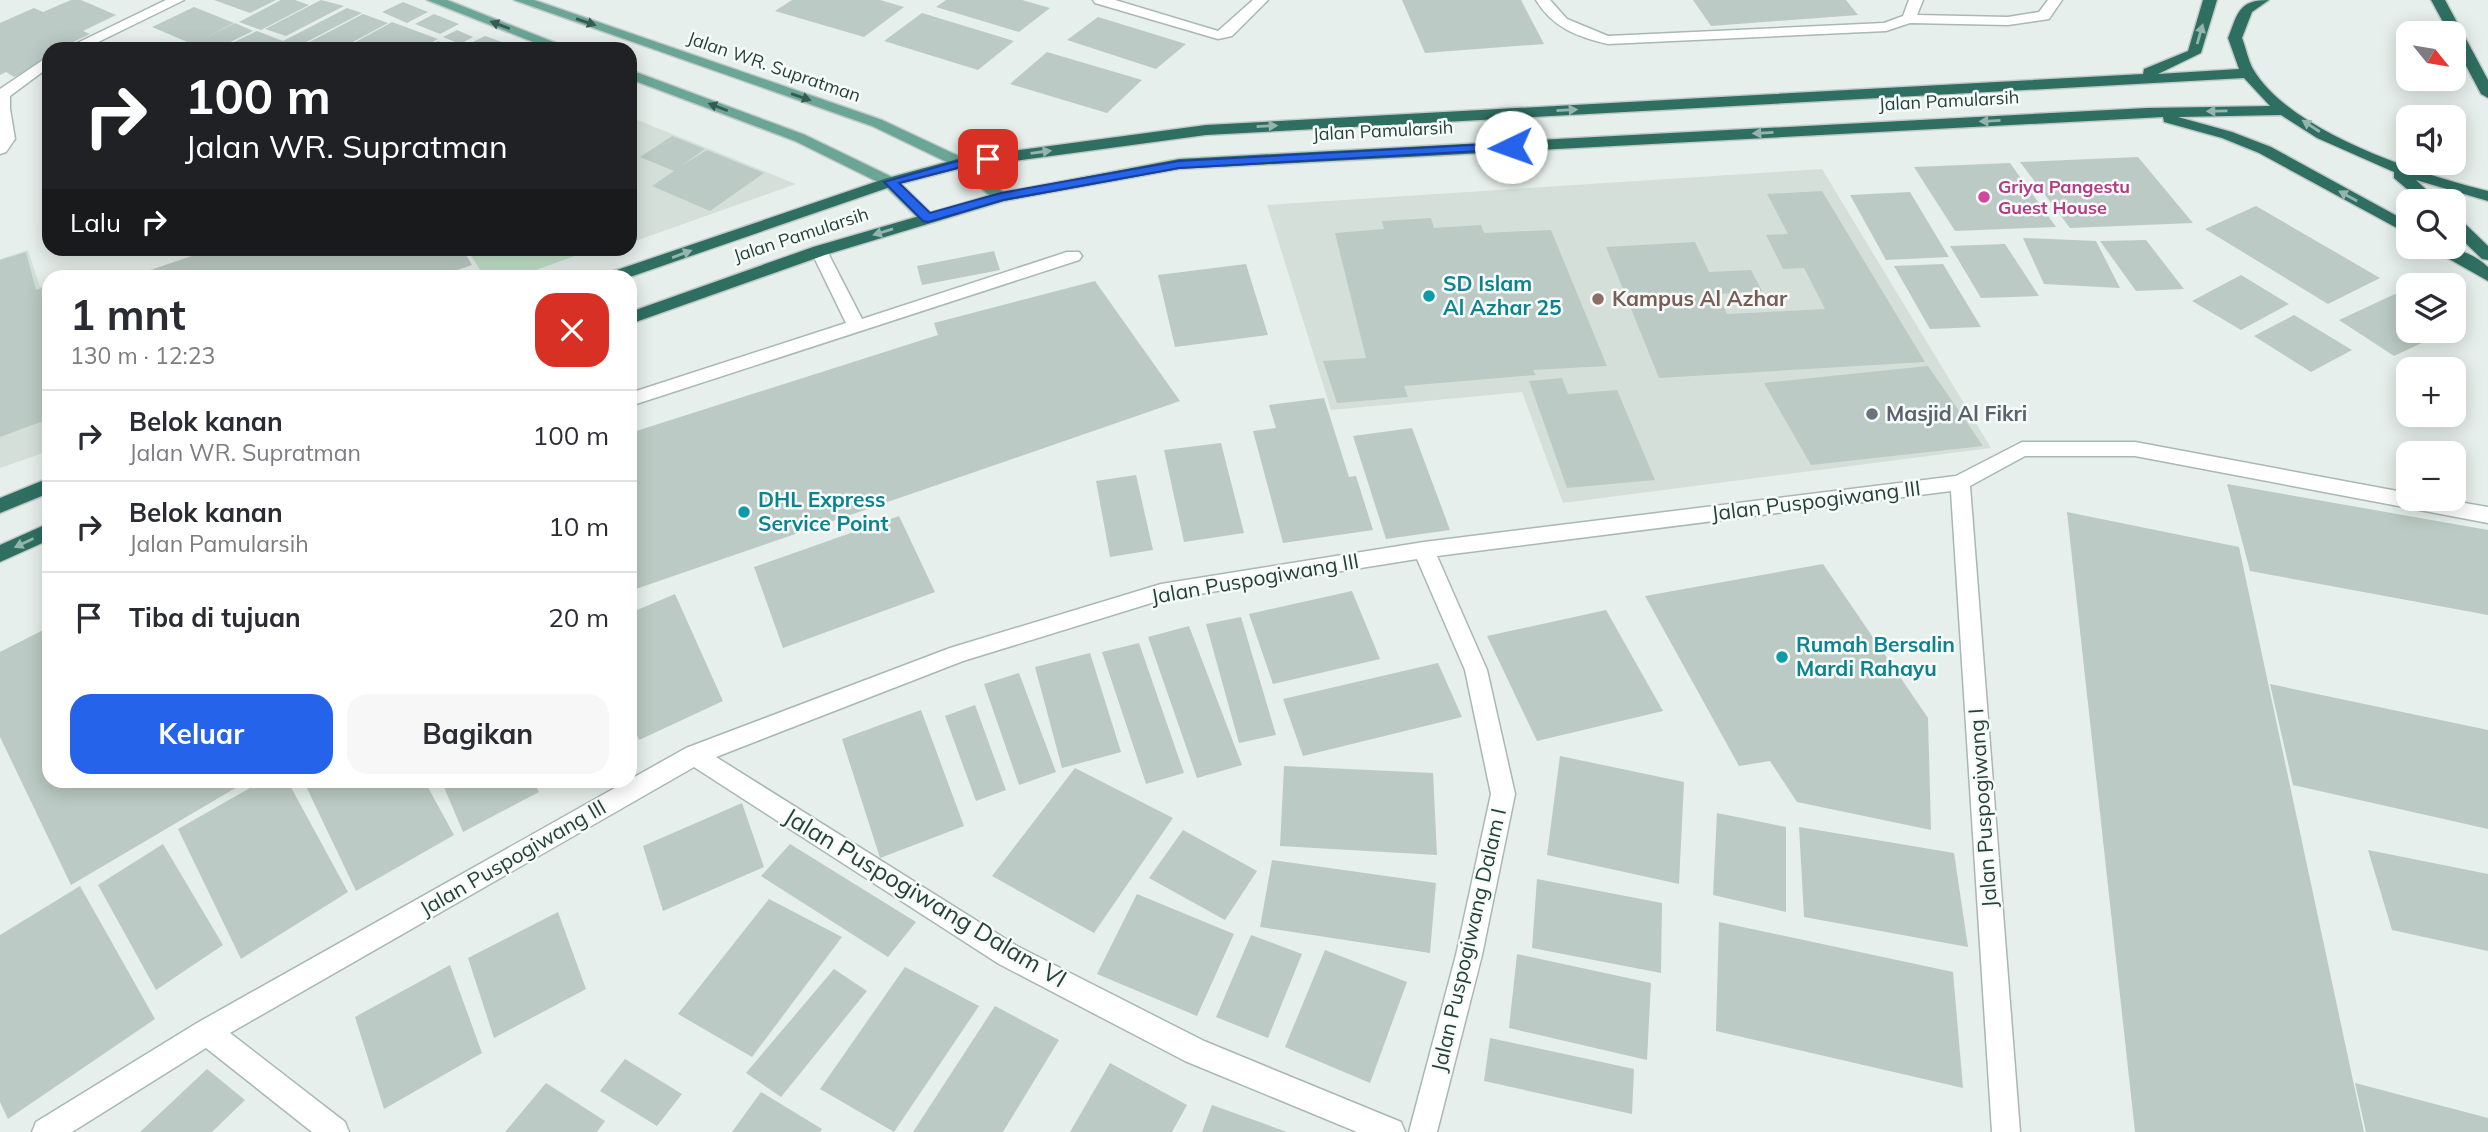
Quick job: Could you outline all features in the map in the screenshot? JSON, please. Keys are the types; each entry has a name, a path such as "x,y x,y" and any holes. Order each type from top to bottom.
{"highway":[{"path":"2102,80 2157,71 2194,53 2210,0"},
{"path":"2262,0 2246,10 2235,38 2249,74 2286,110 2333,140 2393,168 2457,190 2488,197"},
{"path":"2438,0 2488,94"},
{"name":"Jalan Pamularsih","path":"634,270 890,182 961,163 1206,130 2249,74"},
{"name":"Jalan Pamularsih","path":"637,316 819,251 1001,197 1179,164 2147,113 2286,110"},
{"path":"2147,113 2227,135 2265,150 2396,222"},
{"path":"2393,168 2417,189"},
{"path":"2466,234 2488,255"},
{"path":"2464,259 2488,276"},
{"path":"0,506 42,488"},
{"path":"0,554 42,534"}],"main road":[{"path":"434,0 545,42"},
{"name":"Jalan WR. Supratman","path":"521,0 877,123 961,163 1001,197"},
{"path":"637,77 800,138 890,182 928,218"}],"street":[{"path":"87,42 177,0"},
{"path":"1100,0 1218,35 1227,33 1261,0"},
{"path":"1543,0 1549,13 1562,22 1592,36 1608,40 1886,27 1909,19 2008,21 2044,16 2054,0"},
{"path":"1909,19 1916,0"},
{"path":"0,149 7,139 2,109 3,94 42,65"},
{"path":"819,251 856,325"},
{"path":"637,398 1073,256"},
{"name":"Jalan Puspogiwang III","path":"637,787 694,755 958,654 1161,592 1424,550 1960,483 2022,449 2135,449 2488,515"},
{"name":"Jalan Puspogiwang I","path":"1960,483 2006,1132"},
{"name":"Jalan Puspogiwang Dalam I","path":"1423,1132 1469,955 1503,794 1476,670 1424,550"},
{"name":"Jalan Puspogiwang Dalam VI","path":"694,755 1008,955 1195,1051 1391,1132"},
{"name":"Jalan Puspogiwang III","path":"46,1132 207,1032 636,788"},
{"path":"207,1032 335,1132"}],"shaded area":[{"path":"637,120 796,184 637,241"},
{"name":"Kampus Al Azhar","path":"1822,169 1991,448 1563,503 1522,392 1331,410 1267,205"},
{"path":"28,250 42,287 42,453 0,468 0,259"}],"green space":[{"path":"471,256 575,256 536,270 480,270"}],"building":[{"path":"71,0 81,0 116,15 83,31 90,34 73,42 42,42 42,63 14,77 6,72 0,75 0,23 34,8 43,12"},
{"path":"214,0 276,0 250,13"},
{"path":"281,0 295,0 309,5 261,30 239,22"},
{"path":"321,0 344,6 286,36 265,29"},
{"path":"792,0 880,0 904,7 864,37 775,11"},
{"path":"946,0 1022,0 1050,8 1019,32 936,7"},
{"path":"1402,0 1521,0 1544,44 1425,53"},
{"path":"1693,0 1846,0 1858,15 1711,26"},
{"path":"403,2 428,12 407,23 382,12"},
{"path":"194,7 234,23 199,41 235,23 253,31 230,42 187,42 152,27"},
{"path":"347,8 362,13 306,42 234,42 257,31 283,41"},
{"path":"922,13 1014,41 978,70 884,41"},
{"path":"363,14 388,23 353,42 309,42"},
{"path":"434,14 459,24 440,34 415,24"},
{"path":"1098,17 1186,44 1156,69 1067,40"},
{"path":"392,22 438,39 432,42 356,42"},
{"path":"457,30 473,37 464,42 455,42 443,37"},
{"path":"485,36 502,42 473,42"},
{"path":"1047,52 1142,80 1107,113 1010,84"},
{"path":"672,136 705,149 681,166 707,150 764,173 710,211 652,186 674,171 640,157"},
{"path":"2138,157 2193,223 2070,228 2020,162"},
{"name":"Griya Pangestu Guest House","path":"2010,163 2056,227 1955,231 1914,167"},
{"path":"1822,191 1925,362 1659,378 1606,247 1695,242 1709,272 1751,270 1762,291 1718,294 1727,314 1825,309 1804,268 1783,269 1766,235 1788,234 1767,194"},
{"path":"1910,192 1949,257 1886,260 1850,195"},
{"path":"2256,206 2380,278 2328,304 2205,229"},
{"name":"SD Islam Al Azhar 25","path":"1431,218 1434,228 1481,225 1484,233 1551,230 1607,366 1533,370 1536,375 1404,386 1408,397 1337,403 1323,361 1366,358 1335,233 1384,229 1382,221"},
{"path":"2023,238 2096,241 2120,288 2044,284"},
{"path":"2146,240 2184,289 2136,291 2100,241"},
{"path":"2005,244 2039,296 1981,298 1950,246"},
{"path":"994,251 1000,270 922,285 917,266"},
{"path":"26,252 36,290 42,288 42,422 0,437 0,260"},
{"path":"192,256 467,256 472,265 457,270 151,270"},
{"path":"1246,264 1268,335 1175,347 1158,275"},
{"path":"1943,264 1981,327 1930,329 1894,266"},
{"path":"2241,275 2289,304 2241,330 2192,301"},
{"name":"DHL Express Service Point","path":"1095,281 1180,401 637,589 637,431 938,335 934,323"},
{"path":"2395,294 2396,343 2422,343 2394,356 2339,320"},
{"path":"2294,315 2352,350 2311,372 2254,336"},
{"name":"Masjid Al Fikri","path":"1928,366 1983,446 1811,465 1764,383"},
{"path":"1562,378 1568,394 1617,390 1655,480 1567,488 1529,381"},
{"path":"1324,398 1349,477 1356,476 1373,530 1283,543 1253,431 1276,428 1269,405"},
{"path":"1412,428 1450,530 1386,539 1353,436"},
{"path":"1221,443 1244,533 1184,542 1164,450"},
{"path":"1136,475 1153,550 1110,557 1096,481"},
{"path":"2227,484 2488,530 2488,615 2250,571"},
{"path":"2067,512 2239,547 2364,1132 2135,1132"},
{"path":"899,516 935,592 783,648 754,567"},
{"name":"Rumah Bersalin Mardi Rahayu","path":"1823,564 1928,718 1931,830 1797,802 1770,761 1739,766 1645,596"},
{"path":"1352,591 1380,659 1273,684 1249,614"},
{"path":"675,594 723,701 639,740 637,735 637,610"},
{"path":"1606,610 1663,711 1537,741 1487,636"},
{"path":"1241,617 1276,735 1239,743 1206,624"},
{"path":"1189,626 1242,765 1197,778 1148,637"},
{"path":"42,631 42,788 235,788 71,885 0,737 0,652"},
{"path":"1139,643 1184,773 1146,784 1102,652"},
{"path":"1090,653 1121,752 1062,768 1035,667"},
{"path":"1438,663 1462,717 1303,756 1283,699"},
{"path":"1019,673 1056,772 1019,785 984,684"},
{"path":"2270,684 2488,730 2488,829 2293,785"},
{"path":"975,705 1006,790 976,801 945,716"},
{"path":"921,710 964,826 880,858 842,739"},
{"path":"1560,756 1684,782 1679,884 1547,855"},
{"path":"1284,766 1433,773 1437,855 1280,846"},
{"path":"1075,768 1173,818 1094,933 992,876"},
{"path":"250,788 291,788 348,892 241,959 178,829"},
{"path":"307,788 428,788 454,835 356,891"},
{"path":"444,788 537,788 539,792 463,832"},
{"path":"742,803 764,867 663,911 643,846"},
{"path":"1717,813 1786,827 1786,912 1713,895"},
{"path":"1799,827 1954,853 1968,947 1804,917"},
{"path":"1183,830 1257,871 1225,920 1149,878"},
{"path":"163,844 223,945 156,990 98,885"},
{"path":"790,844 916,922 888,957 761,876"},
{"path":"2368,850 2488,874 2488,951 2392,930"},
{"path":"1272,860 1436,883 1430,953 1260,927"},
{"path":"1537,879 1662,903 1661,973 1532,948"},
{"path":"80,886 155,1019 8,1119 0,1102 0,935"},
{"path":"1137,894 1234,934 1197,1016 1097,974"},
{"path":"769,899 842,937 752,1057 678,1014"},
{"path":"558,912 586,989 494,1038 468,958"},
{"path":"1719,922 1953,972 1963,1088 1716,1031"},
{"path":"1251,935 1302,954 1268,1038 1216,1017"},
{"path":"1325,950 1407,982 1370,1083 1285,1047"},
{"path":"1517,954 1651,983 1647,1060 1509,1028"},
{"path":"450,965 482,1053 384,1109 355,1017"},
{"path":"905,967 979,1006 894,1132 820,1089"},
{"path":"834,969 867,991 781,1097 746,1073"},
{"path":"995,1006 1059,1040 1003,1132 913,1132"},
{"path":"1490,1038 1634,1069 1632,1114 1484,1081"},
{"path":"625,1059 682,1094 657,1126 600,1091"},
{"path":"1110,1063 1187,1105 1172,1132 1070,1132"},
{"path":"207,1069 245,1100 212,1132 140,1132"},
{"path":"546,1083 605,1121 597,1132 505,1132"},
{"path":"2355,1083 2488,1118 2488,1132 2366,1132"},
{"path":"761,1092 822,1129 820,1132 732,1132"},
{"path":"1212,1105 1287,1132 1202,1132"}],"place":[{"name":"Griya Pangestu Guest House","path":"1984,197"},
{"name":"SD Islam Al Azhar 25","path":"1429,296"},
{"name":"Kampus Al Azhar","path":"1598,299"},
{"name":"Masjid Al Fikri","path":"1872,414"},
{"name":"DHL Express Service Point","path":"744,512"},
{"name":"Rumah Bersalin Mardi Rahayu","path":"1782,657"}],"route":[{"path":"988,159 961,163 890,182 928,218 1001,197 1179,164 1511,147"}]}
